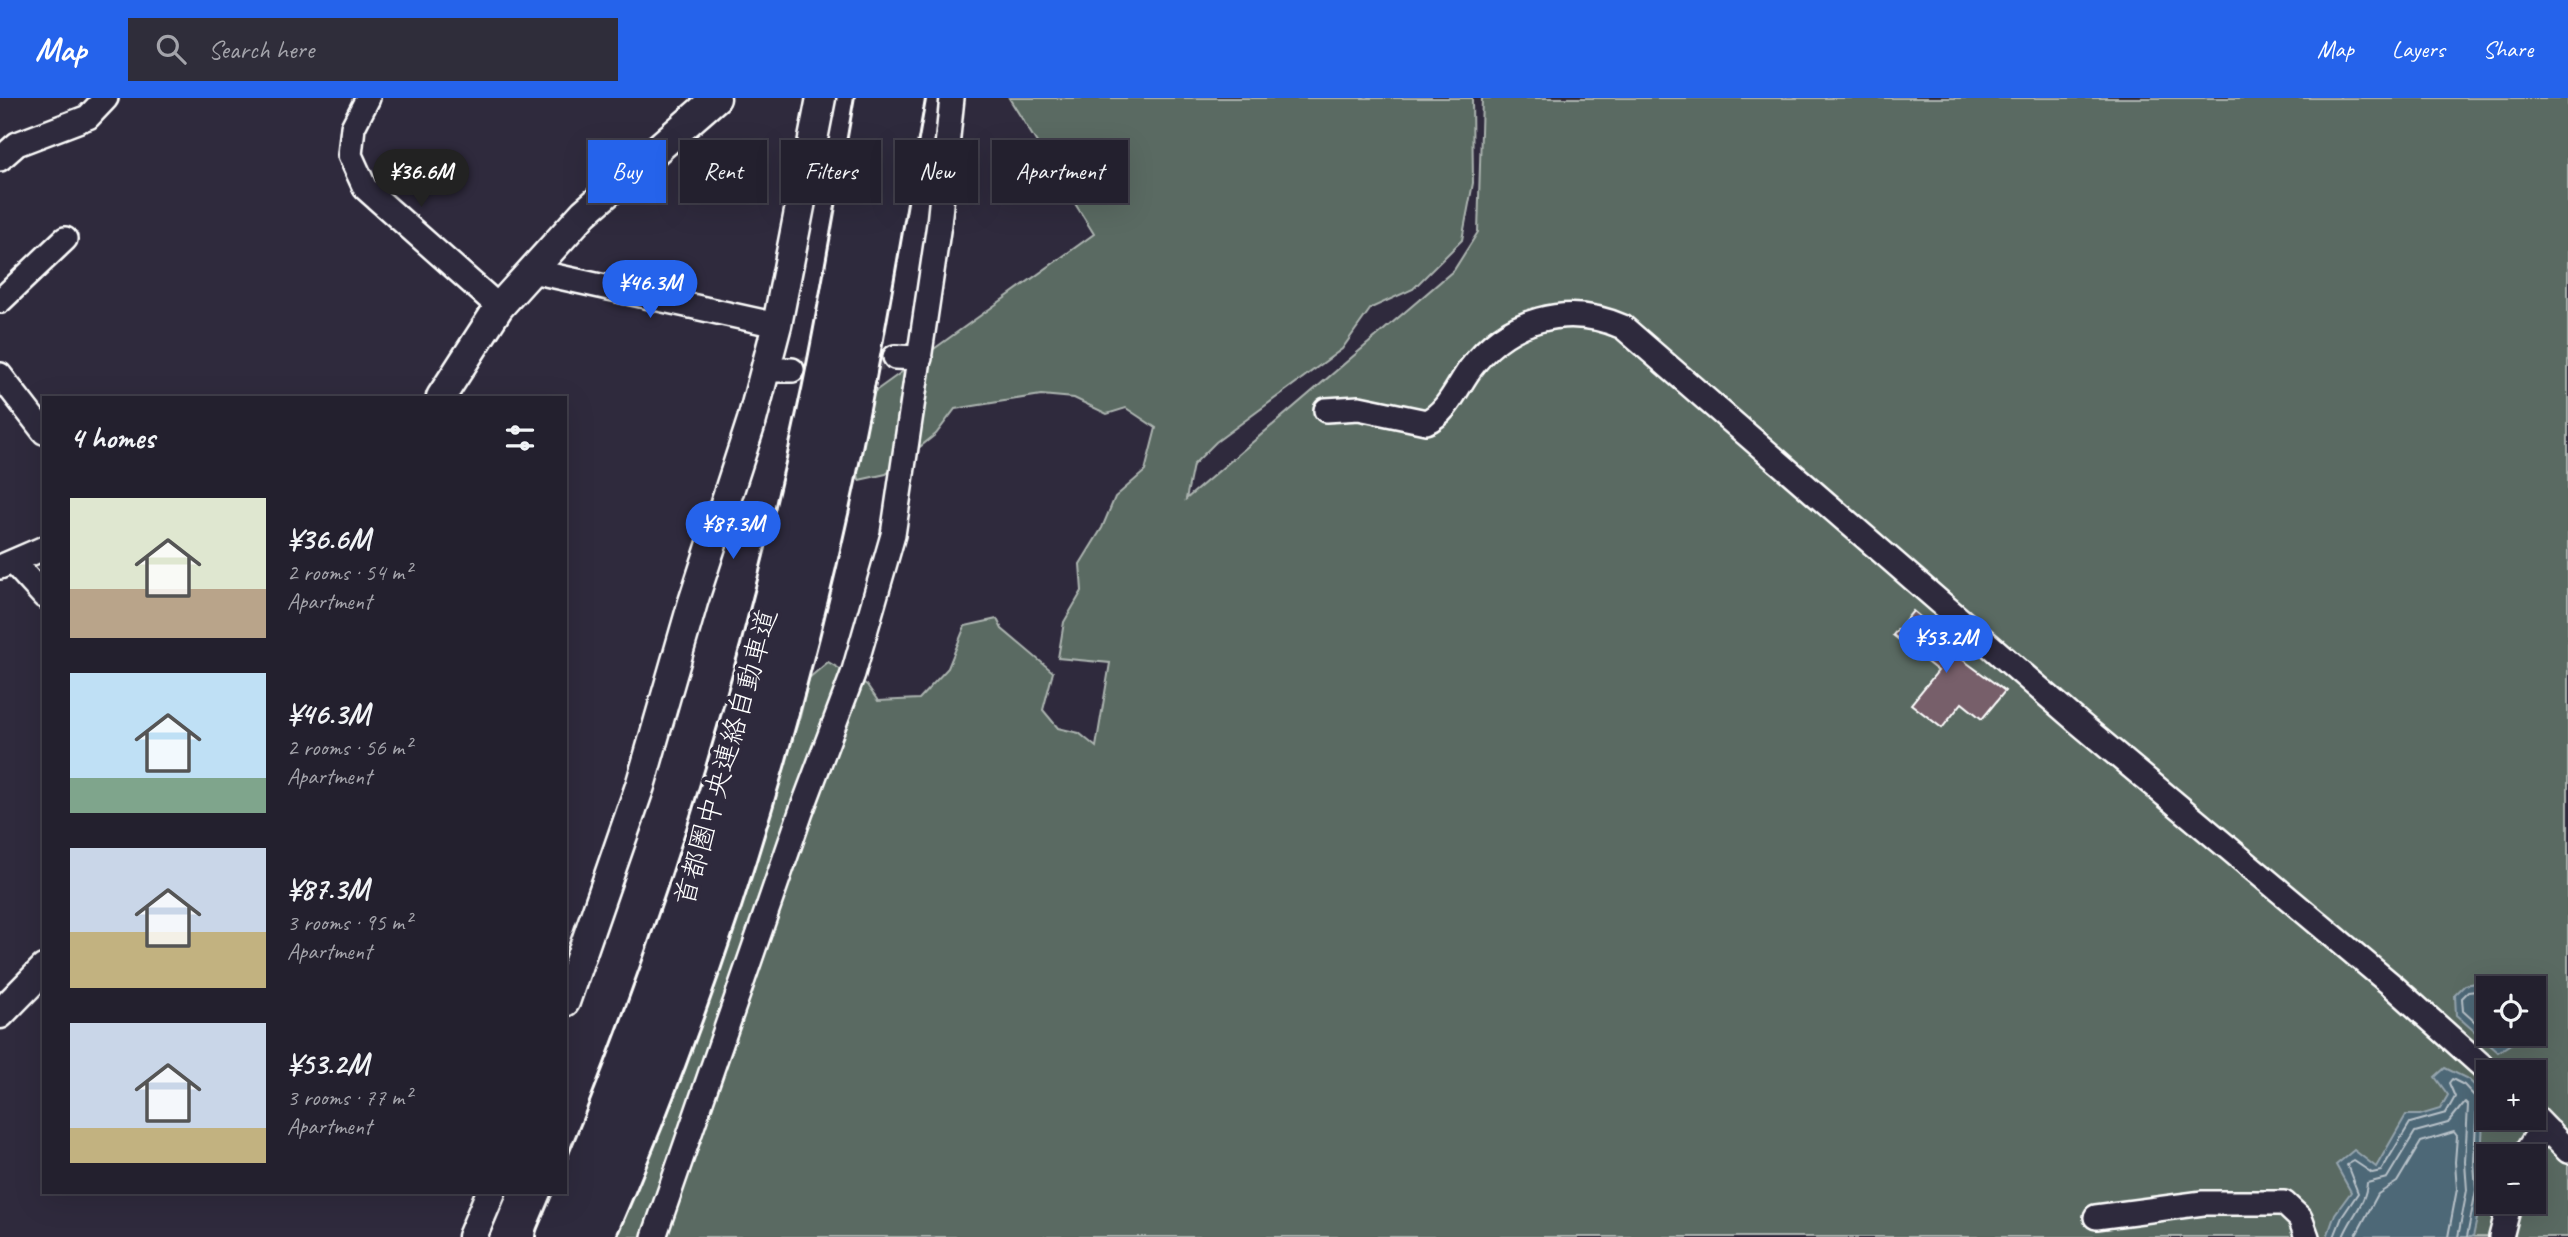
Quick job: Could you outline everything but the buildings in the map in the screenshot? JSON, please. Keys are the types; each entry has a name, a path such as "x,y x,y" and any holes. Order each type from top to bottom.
{"highway":[{"name":"首都圏中央連絡自動車道","path":"556,1237 603,1126 683,904 742,709 784,555 822,391 876,98"},
{"name":"首都圏中央連絡自動車道","path":"594,1237 663,1068 719,915 773,733 816,564 852,398 905,98"}],"street":[{"path":"0,159 17,144 88,117 106,98"},
{"path":"368,98 353,127 350,155 365,188 499,307"},
{"path":"442,396 499,307 584,213 716,98"},
{"path":"567,996 640,786 693,602 779,370 777,325 821,98"},
{"path":"654,1237 801,812 853,674 893,535 939,224 951,98"},
{"path":"0,301 65,239"},
{"path":"532,271 777,325"},
{"path":"1326,410 1359,408 1426,422 1435,418 1491,345 1513,330 1568,313 1607,320 1623,327 2078,722 2394,987 2476,1060"},
{"path":"895,357 920,358"},
{"path":"0,375 42,429"},
{"path":"42,549 7,565 42,594"},
{"path":"0,1014 42,971"},
{"path":"2546,1128 2568,1151"},
{"path":"472,1237 490,1194"},
{"path":"2096,1217 2203,1203 2284,1203 2300,1218 2307,1237"},
{"path":"2501,1237 2507,1214"}],"green space":[{"path":"1009,98 1472,98 1473,183 1462,240 1413,289 1371,308 1342,349 1216,442 1193,465 1186,499 1454,270 1478,232 1482,98 2568,98 2568,1237 607,1237 722,939 743,897 750,861 800,717 809,678 828,662 867,685 878,701 919,699 948,668 965,626 997,619 1002,629 1053,672 1043,710 1058,728 1079,733 1096,747 1110,663 1058,658 1064,622 1082,591 1080,564 1102,528 1115,497 1145,471 1156,428 1126,408 1107,414 1074,398 1041,395 955,409 936,434 886,474 859,480 855,453 867,397 1094,234 1075,203 1128,203 1128,140 1035,140"}],"water":[{"path":"2476,983 2476,1033 2456,1015 2455,995 2465,985"},
{"path":"2491,1046 2507,1046 2498,1052"},
{"path":"2445,1068 2468,1079 2476,1087 2476,1130 2482,1130 2482,1144 2476,1144 2478,1214 2473,1237 2327,1237 2335,1214 2351,1192 2336,1165 2354,1150 2376,1167 2406,1115 2420,1115 2440,1109 2448,1095 2435,1077"}],"tunnel":[{"path":"792,370 895,357"}]}
